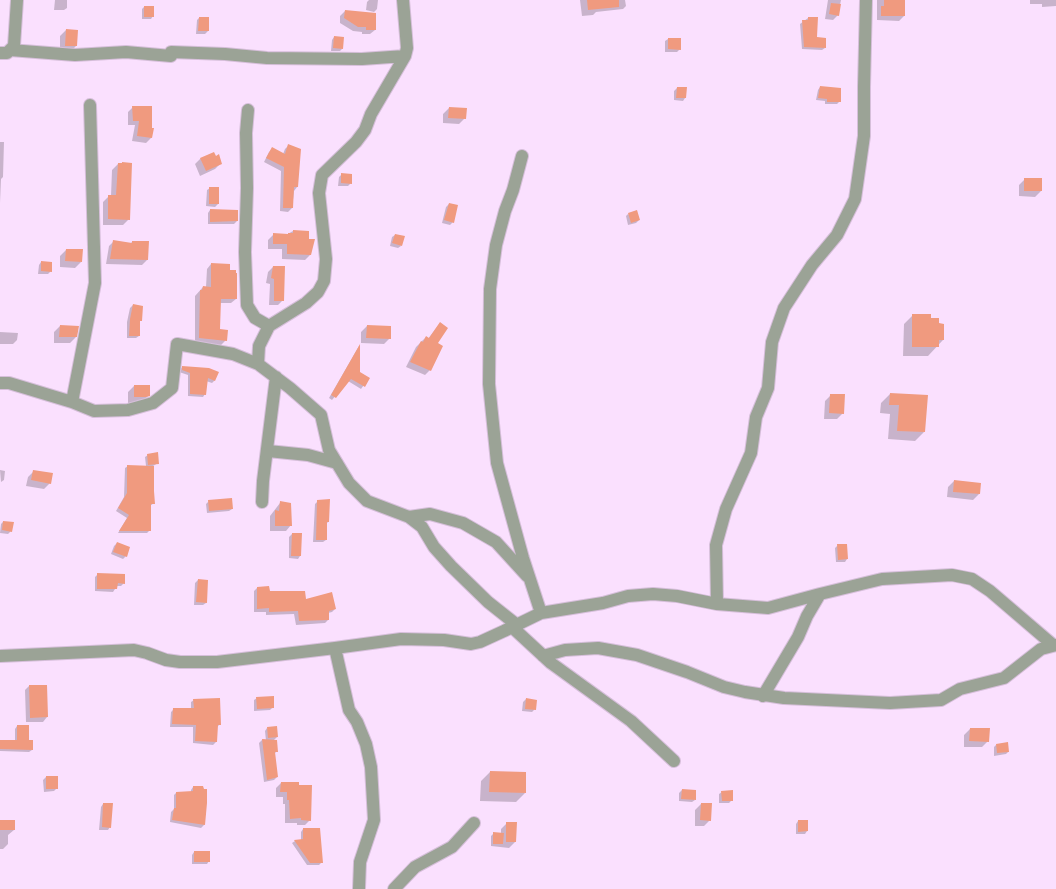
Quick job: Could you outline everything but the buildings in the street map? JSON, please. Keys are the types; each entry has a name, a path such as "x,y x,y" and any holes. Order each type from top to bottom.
{"street":[{"path":"5,52 14,46 17,0"},
{"path":"258,364 259,346 269,326 306,303 318,292 324,281 326,259 319,193 322,175 356,142 405,56 406,48 403,0"},
{"path":"718,604 716,545 726,509 751,453 756,417 768,388 772,342 784,308 812,265 837,235 855,199 864,136 866,0"},
{"path":"5,52 75,55 126,52 225,54 267,58 312,59 362,59 405,56"},
{"path":"72,402 95,283 90,105"},
{"path":"248,110 246,133 247,188 245,252 247,304 255,318 269,326"},
{"path":"522,156 496,245 490,289 489,384 497,463 540,613"},
{"path":"0,383 9,383 72,402 94,411 128,410 153,403 172,388 177,344 233,354 258,364 290,388 321,415 330,450 349,483 367,501 409,517 422,527 434,547 451,566 543,656 631,721 674,761"},
{"path":"262,502 263,481 276,377"},
{"path":"268,450 308,455 337,463"},
{"path":"409,517 430,514 463,523 496,542 530,580"},
{"path":"0,656 134,650 173,661 217,662 335,648 401,638 444,640 471,644 480,642 540,613 603,603 628,596 653,594 677,596 718,604 768,608 882,579 952,575 972,579 990,591 1055,645"},
{"path":"763,696 798,637 807,616 820,594"},
{"path":"543,656 565,650 598,648 637,656 724,686 763,696 826,701 890,703 941,700 960,688 1004,678 1041,649 1055,645"},
{"path":"335,648 349,710 357,722 366,744 371,767 374,820 360,862 359,889"},
{"path":"394,889 415,868 452,847 474,823"}]}
